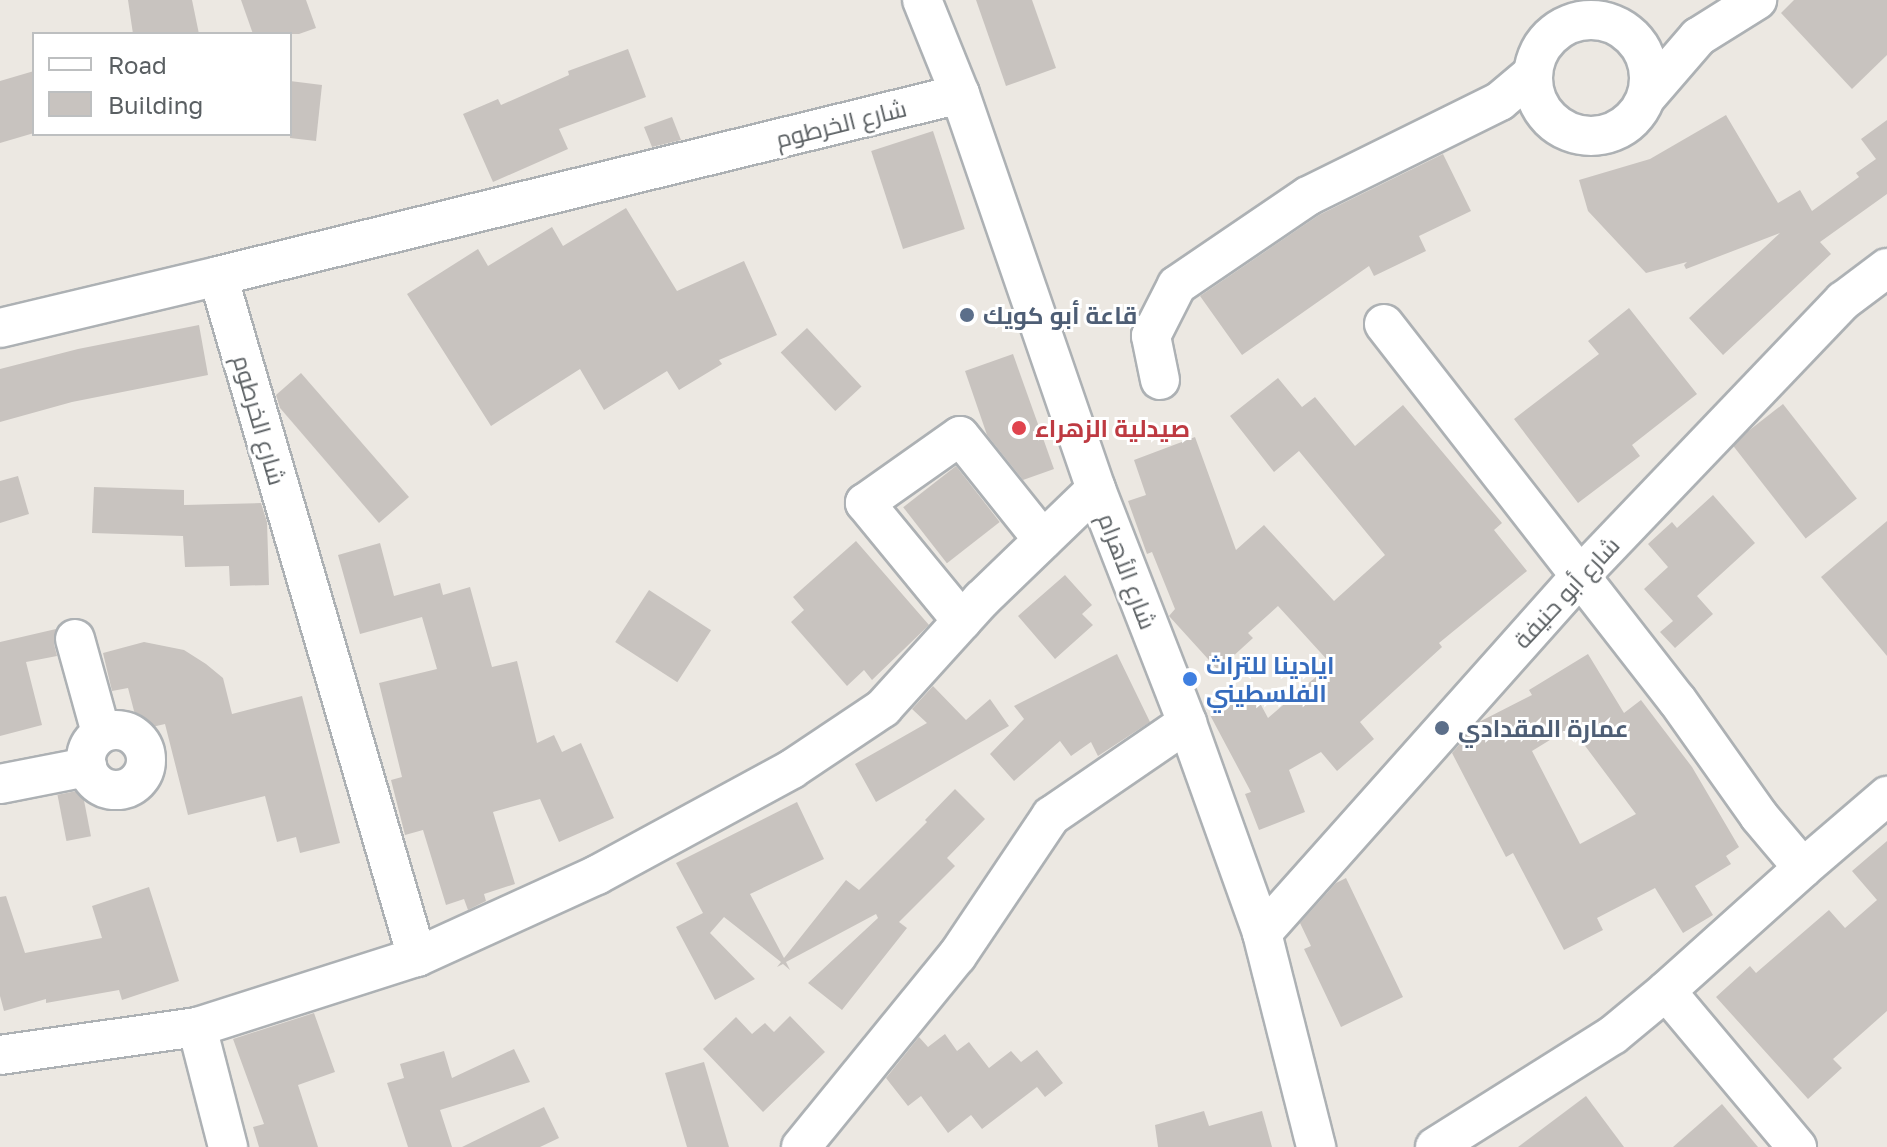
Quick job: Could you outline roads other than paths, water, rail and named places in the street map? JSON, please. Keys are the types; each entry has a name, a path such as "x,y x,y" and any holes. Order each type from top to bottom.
{"street":[{"name":"شارع الأهرام","path":"922,0 960,94 1096,489 1187,723 1262,933 1316,1147"},
{"path":"1648,95 1650,76 1637,40 1621,27 1603,20 1582,19 1564,26 1548,38 1537,55 1532,74 1535,94 1543,111 1556,125 1572,134 1591,137 1610,134 1626,125 1639,112 1648,95 1698,37 1757,0"},
{"path":"1637,40 1698,37"},
{"path":"1160,380 1151,336 1177,285 1308,196 1500,101 1532,74"},
{"name":"شارع الخرطوم","path":"417,957 218,276 960,94"},
{"path":"1500,101 1543,111"},
{"name":"شارع أبو حنيفة","path":"1262,933 1580,576 1843,301 1887,268"},
{"path":"0,328 218,276"},
{"path":"1384,324 1677,700 1759,816 1803,868"},
{"path":"962,621 865,503 960,436 1043,540"},
{"path":"0,1055 197,1027 417,957 597,875 792,769 883,708 962,621 1096,489"},
{"path":"0,784 94,750 75,639"},
{"path":"801,1147 957,956 1051,816 1187,723"},
{"path":"1435,1147 1613,1035 1887,796"},
{"path":"1666,991 1797,1147"},
{"path":"197,1027 228,1147"}],"place":[{"name":"قاعة أبو كويك","path":"967,315"},
{"name":"صيدلية الزهراء","path":"1019,428"},
{"name":"ايادينا للتراث الفلسطيني","path":"1190,679"},
{"name":"عمارة المقدادي","path":"1442,728"}]}
